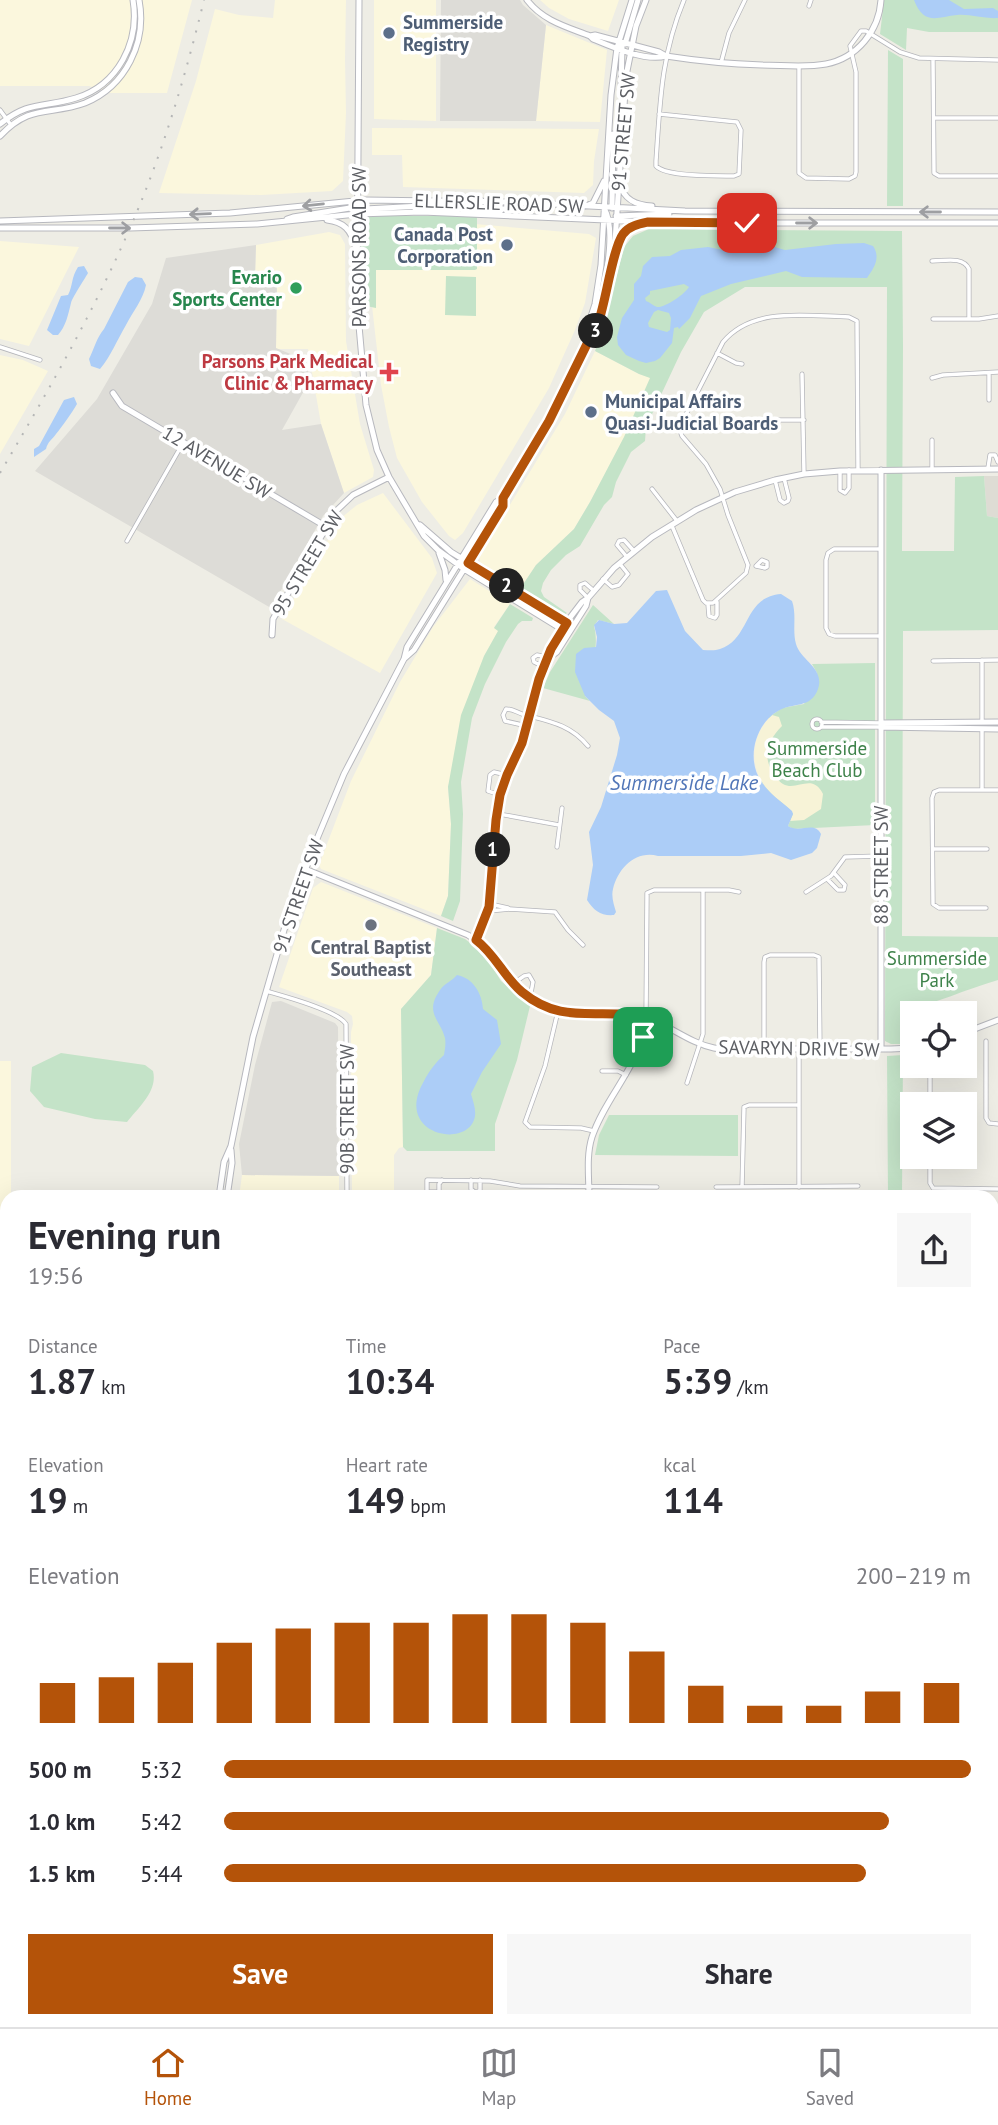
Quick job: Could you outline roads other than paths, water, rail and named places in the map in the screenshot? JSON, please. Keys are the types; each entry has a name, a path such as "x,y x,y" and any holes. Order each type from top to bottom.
{"main road":[{"path":"0,124 30,107 83,96 107,81 130,47 135,22 133,0"},
{"path":"0,136 11,125 40,111 83,103 117,80 127,67 138,43 141,23 139,0"},
{"name":"PARSONS ROAD SW","path":"359,0 356,303 366,405 377,450 389,477 424,536 438,550 457,565 566,631"},
{"path":"527,0 547,19 593,39 659,52 666,56"},
{"name":"91 STREET SW","path":"587,344 592,341 598,324 613,265 611,219 604,208 610,118 632,0"},
{"path":"624,100 621,90 623,45 638,0"},
{"name":"91 STREET SW","path":"623,45 646,0"},
{"path":"630,52 658,58 666,56 721,63 826,64 851,53 871,34 881,0"},
{"name":"91 STREET SW","path":"220,1190 224,1162 231,1146 266,991 306,869 344,774 404,659 407,647 549,421 587,344 587,329 598,288 619,178 630,52 623,45"},
{"path":"610,118 614,208"},
{"path":"584,207 595,200 606,175"},
{"path":"619,178 624,195 639,205 725,212"},
{"path":"281,222 293,216 350,208 358,200"},
{"name":"ELLERSLIE ROAD SW","path":"0,221 230,213 358,200 454,200 725,212 998,212"},
{"path":"357,214 365,209 440,205 454,200"},
{"path":"422,212 477,206 482,201"},
{"path":"482,214 490,210 532,210 553,204"},
{"name":"ELLERSLIE ROAD SW","path":"0,228 130,228 281,222 357,214 422,212 648,222 998,221"},
{"path":"598,324 607,269 611,219 725,212"},
{"path":"313,219 336,221 345,226 351,234 357,256"},
{"path":"613,265 624,233 648,222"},
{"name":"12 AVENUE SW","path":"113,393 121,405 326,526"},
{"path":"476,940 489,911 496,813 500,795 522,743 536,686 549,658 557,652 566,631 586,606 588,598 620,563 674,522 723,497 775,480 849,470 998,469"},
{"name":"88 STREET SW","path":"881,470 881,1049"},
{"name":"95 STREET SW","path":"272,635 273,619 326,526 346,500 389,477"},
{"name":"91 STREET SW","path":"404,659 414,650 468,563 503,506 503,498"},
{"name":"PARSONS ROAD SW","path":"418,523 468,563 570,625"},
{"path":"438,550 446,581"},
{"path":"881,725 982,725 998,722"},
{"path":"982,725 998,729"},
{"name":"SAVARYN DRIVE SW","path":"306,869 462,932 491,954 513,984 530,998 558,1011 576,1014 627,1014 646,1018 701,1045 723,1049 900,1048"},
{"path":"589,1190 589,1148 594,1131 640,1048 646,1018"},
{"path":"977,1028 998,1020"},
{"name":"91 STREET SW","path":"228,1190 232,1163 231,1146"}],"street":[{"path":"659,114 739,123 739,174 705,175 657,168 659,114 666,56 684,0"},
{"path":"721,63 732,25 745,0"},
{"path":"809,6 811,0"},
{"path":"799,65 801,176 849,179 855,176 856,172 857,75 851,44 859,32 865,30 906,55 933,60 998,60"},
{"path":"933,60 935,174 998,176"},
{"path":"0,110 11,125"},
{"path":"933,118 998,118"},
{"path":"932,261 966,263 969,269 969,318"},
{"path":"933,318 998,316"},
{"path":"708,604 718,600 748,568 723,497 710,471 682,436 679,428 723,342 734,330 760,318 856,318 859,326 858,470"},
{"path":"0,347 40,360"},
{"path":"717,353 742,364"},
{"path":"932,378 943,375 998,373"},
{"path":"802,374 804,474"},
{"path":"989,374 989,400"},
{"path":"747,425 774,420 804,420"},
{"path":"932,440 932,470"},
{"path":"127,541 184,443"},
{"path":"988,470 990,455 995,455 998,462"},
{"path":"840,471 840,488 845,492 849,488 849,470"},
{"path":"775,480 780,500 786,503 789,498 784,478"},
{"path":"652,489 674,522 700,593 708,604 709,616 715,618 717,615 718,600"},
{"path":"627,557 617,545 619,541 624,540 634,551"},
{"path":"881,550 834,549 828,553 826,560 828,634 881,636"},
{"path":"603,579 612,587 619,586 628,574 620,563"},
{"path":"748,568 756,566"},
{"path":"588,598 580,590 580,585 585,583 594,591"},
{"path":"544,667 534,662 533,658 538,655 549,658"},
{"path":"982,660 982,790"},
{"path":"933,661 998,660"},
{"path":"527,726 507,722 503,715 509,708 566,727 579,735 588,746"},
{"path":"821,724 881,725"},
{"path":"500,795 488,791 490,775 494,772 507,775"},
{"path":"986,908 934,906 932,799 934,792 939,790 998,790"},
{"path":"557,846 562,808"},
{"path":"496,813 559,825"},
{"path":"932,849 986,849"},
{"path":"806,892 827,879 847,857 881,856"},
{"path":"827,879 838,890 844,890 845,885 834,873"},
{"path":"646,1018 646,895 654,890 739,892"},
{"path":"687,1083 703,1034 703,890"},
{"path":"490,904 509,909"},
{"path":"489,911 509,909 555,912 583,945"},
{"path":"764,1049 764,962 765,957 770,955 814,955 820,958 820,1049"},
{"path":"513,984 529,975 533,982 530,998"},
{"name":"90B STREET SW","path":"266,991 296,1000 345,1021 347,1190"},
{"path":"558,1011 545,1066 526,1118 526,1125 530,1128 581,1128 594,1131"},
{"path":"986,1041 986,1118 991,1124 998,1124"},
{"path":"799,1049 799,1187"},
{"path":"602,1071 618,1071 626,1075"},
{"path":"742,1187 744,1107 799,1105"},
{"path":"930,1169 930,1183 937,1189 998,1189"},
{"path":"427,1190 426,1183 429,1179 480,1180 520,1186 657,1187"},
{"path":"439,1190 442,1180"},
{"path":"471,1180 472,1190"},
{"path":"480,1180 480,1190"},
{"path":"716,1187 858,1186"}],"water":[{"path":"914,0 949,0 964,9 993,8 998,11 998,18 962,15 927,17 922,14"},
{"path":"864,243 873,246 876,259 867,278 802,277 786,271 731,284 701,296 690,318 679,329 674,328 672,343 655,361 639,361 626,355 618,345 617,337 622,318 634,300 634,284 641,276 643,266 652,257 670,256 681,250 708,247 723,250 736,246 771,246 785,250","holes":["684,284 689,287 687,290 665,305 657,307 646,301 650,291","658,310 669,313 670,330 667,332 649,327 648,323"]},
{"path":"84,266 88,273 72,301 63,328 58,335 53,335 47,330 61,296 68,295 78,267"},
{"path":"135,277 142,278 146,285 140,301 104,364 100,369 91,366 89,359 97,339 128,282"},
{"path":"74,397 77,404 70,415 46,449 34,457 34,449 39,446 64,400"},
{"name":"Summerside Lake","path":"667,590 685,631 703,650 718,650 730,644 753,610 769,597 781,594 792,601 796,644 818,676 818,689 811,700 784,708 770,717 755,743 754,763 764,786 792,811 788,826 797,829 811,827 821,834 817,848 812,853 791,860 771,853 741,856 650,855 635,858 615,881 612,895 616,912 614,915 605,915 595,910 587,900 593,865 589,832 601,807 620,738 614,721 585,696 575,672 576,654 584,648 596,647 594,625 599,620 614,624 627,623 656,591"},
{"path":"457,975 472,983 479,992 483,1009 497,1020 501,1044 471,1094 475,1116 470,1127 460,1133 448,1134 436,1132 425,1125 418,1114 417,1100 428,1074 444,1055 445,1038 433,1010 435,998"}],"railway":[{"path":"0,473 85,322 130,228 172,116 204,0"}],"place":[{"name":"Summerside Registry","path":"389,33"},
{"name":"Canada Post Corporation","path":"507,245"},
{"name":"Evario Sports Center","path":"296,288"},
{"name":"Parsons Park Medical Clinic & Pharmacy","path":"389,372"},
{"name":"Municipal Affairs Quasi-Judicial Boards","path":"591,412"},
{"name":"Central Baptist Southeast","path":"371,925"}],"park label":[{"name":"Summerside Beach Club","path":"817,759"},
{"name":"Summerside Park","path":"937,969"}]}
